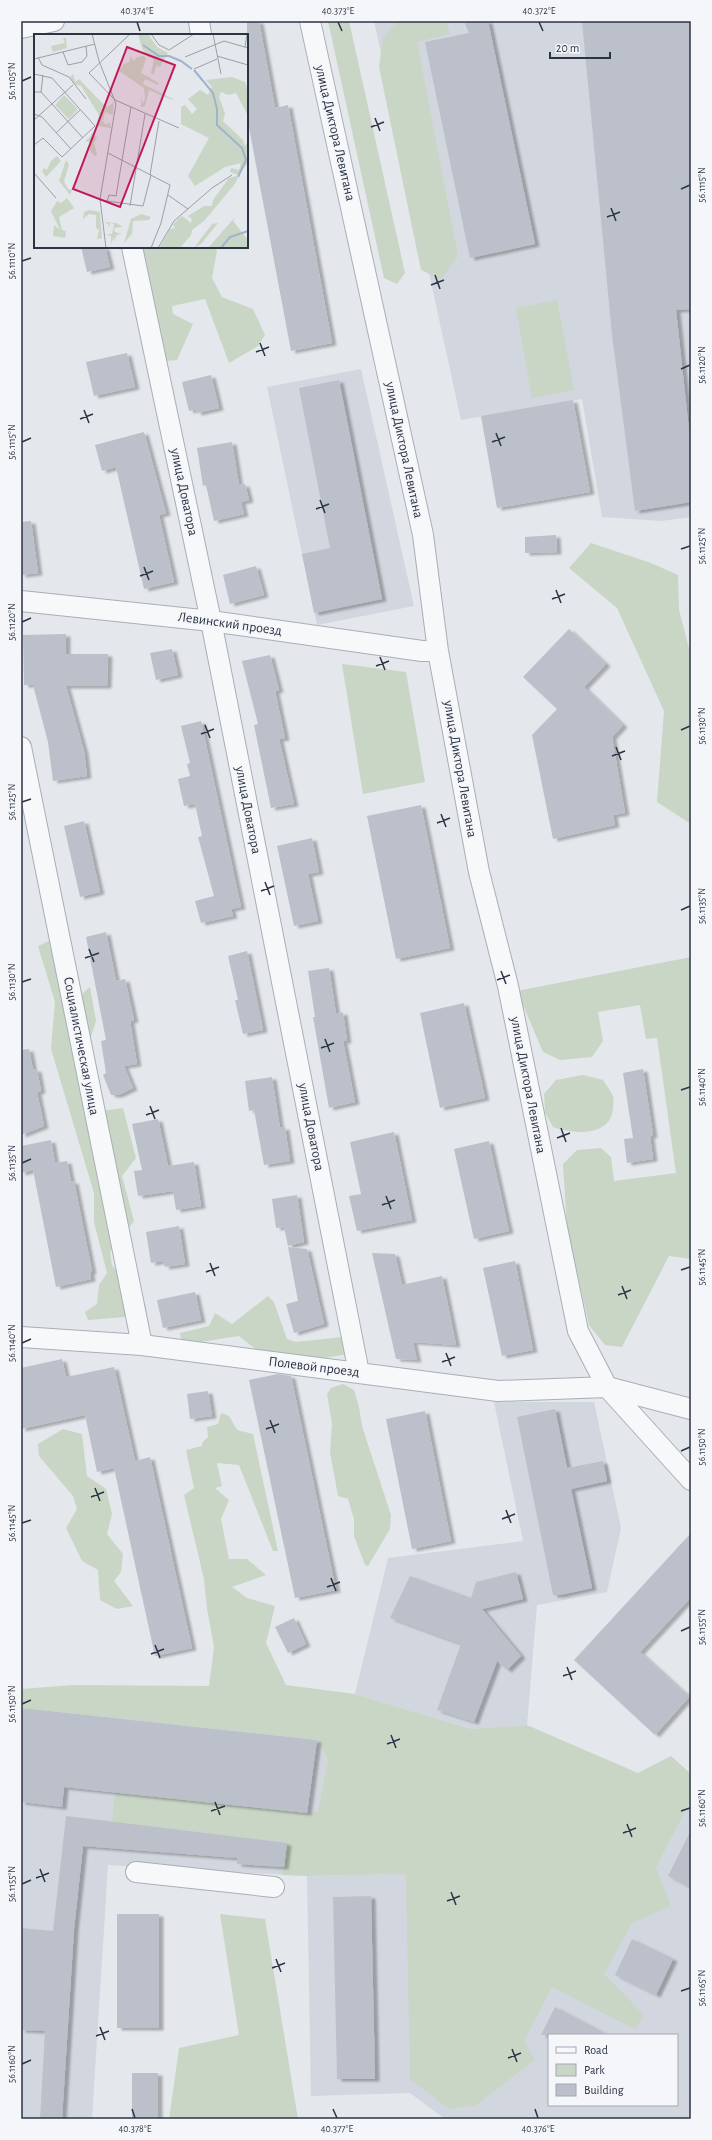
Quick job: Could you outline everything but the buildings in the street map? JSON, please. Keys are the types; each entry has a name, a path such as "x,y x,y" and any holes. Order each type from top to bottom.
{"street":[{"path":"21,28 54,21"},
{"path":"199,21 201,34"},
{"name":"улица Диктора Левитана","path":"310,21 422,535 438,651 479,872 510,993 578,1331 607,1387 691,1480"},
{"name":"улица Доватора","path":"132,248 211,621 359,1373"},
{"name":"Левинский проезд","path":"21,601 211,621 422,652 438,651"},
{"name":"Социалистическая улица","path":"21,747 142,1345"},
{"name":"Полевой проезд","path":"21,1337 142,1345 498,1391 607,1387 691,1409"},
{"path":"136,1872 274,1887"}],"shaded area":[{"path":"374,21 691,21 691,517 661,521 602,517 582,399 461,420"},
{"path":"361,369 414,606 317,625 267,387"},
{"path":"494,1402 594,1402 621,1528 607,1592 537,1605 527,1725 471,1729 355,1694 388,1558 523,1541"},
{"path":"21,1708 317,1740 328,1760 308,1876 656,1868 691,1800 691,2119 445,2119 410,2093 311,2096 307,1876 108,1865 92,2119 21,2119"}],"green space":[{"path":"328,21 349,21 405,273 397,284 384,278"},
{"path":"397,21 446,21 450,34 417,42 458,256 441,279 421,270 379,67 383,38"},
{"path":"141,248 216,248 217,251 212,278 222,297 253,309 265,335 258,346 229,363 205,299 172,306 173,314 193,324 177,360 166,361"},
{"path":"557,300 574,390 532,398 516,308"},
{"path":"591,543 651,563 678,575 679,610 691,656 691,824 657,802 664,711 617,608 569,568"},
{"path":"342,664 406,672 425,782 363,794"},
{"path":"51,940 68,1006 90,987 96,1021 89,1043 102,1111 123,1108 136,1158 122,1176 134,1221 110,1252 112,1266 139,1290 146,1307 137,1316 88,1320 85,1312 97,1304 99,1285 107,1273 94,1222 94,1193 51,1049 55,1002 38,946"},
{"path":"691,957 691,1259 669,1256 622,1347 605,1345 589,1325 567,1228 563,1164 577,1150 601,1148 611,1157 614,1181 676,1173 657,1038 646,1039 640,1005 598,1012 603,1041 592,1057 560,1060 543,1052 517,991"},
{"path":"583,1075 603,1080 610,1090 613,1096 611,1118 605,1125 598,1129 589,1131 570,1131 553,1127 545,1112 544,1094 556,1080"},
{"path":"268,1296 274,1302 287,1339 296,1342 342,1337 349,1354 324,1358 258,1351 239,1336 194,1343 181,1339 180,1333 209,1326 215,1313 232,1324"},
{"path":"343,1384 354,1390 362,1426 391,1515 390,1529 368,1566 365,1565 354,1536 354,1519 348,1499 338,1496 330,1452 332,1424 327,1394 331,1388"},
{"path":"221,1413 229,1416 237,1430 253,1434 278,1551 273,1551 239,1465 217,1463 222,1486 215,1488 229,1500 221,1519 229,1559 247,1559 266,1575 232,1587 247,1598 275,1606 266,1643 286,1685 355,1694 471,1729 527,1725 638,1773 671,1756 691,1774 691,1800 656,1868 671,1906 632,1923 604,1974 644,2015 635,2029 552,1987 524,2041 535,2060 476,2105 449,2109 410,2079 406,1874 307,1876 282,1875 287,1843 112,1822 115,1793 307,1813 318,1812 328,1760 317,1740 21,1708 21,1689 74,1685 209,1686 214,1647 207,1609 204,1579 184,1495 194,1488 186,1450 202,1446 202,1443 208,1437 207,1427 218,1424"},
{"path":"63,1429 82,1434 87,1476 106,1489 112,1514 107,1534 123,1554 121,1572 114,1581 133,1606 117,1609 100,1600 98,1570 82,1561 66,1528 77,1509 73,1496 39,1456 38,1444"},
{"path":"220,1914 265,1919 298,2119 169,2119 179,2048 239,2035"}]}
